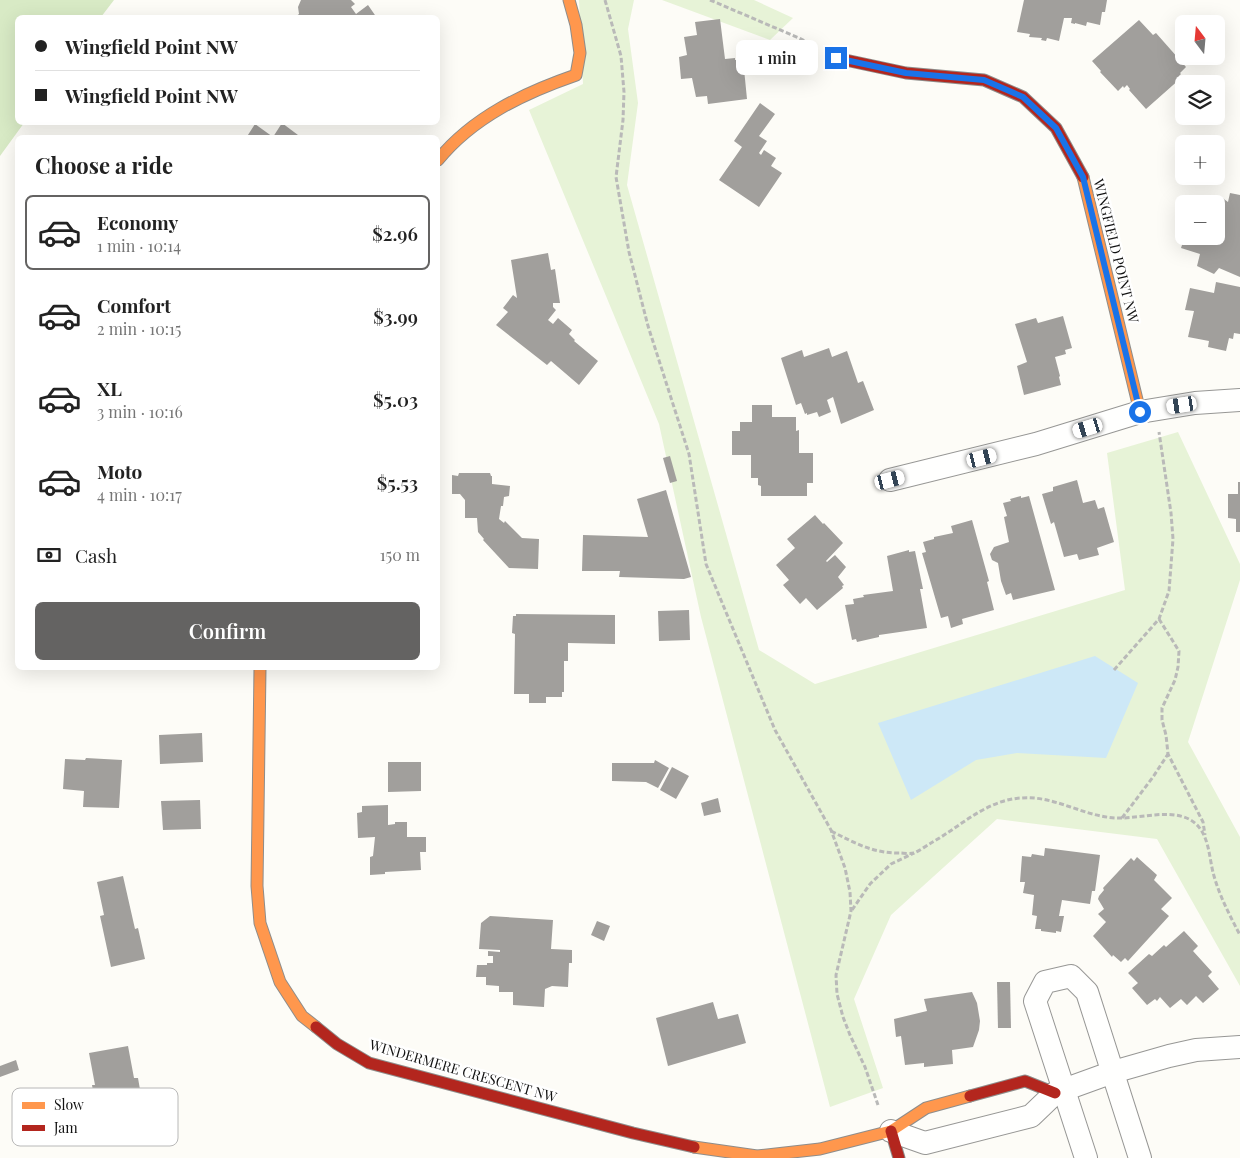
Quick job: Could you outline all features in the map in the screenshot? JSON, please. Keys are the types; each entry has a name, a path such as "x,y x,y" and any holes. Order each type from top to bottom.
{"street":[{"path":"440,157 465,132 499,109 547,85 576,76 580,53 576,25 569,0"},
{"name":"WINGFIELD POINT NW","path":"836,58 906,73 984,80 1023,97 1056,128 1083,177 1148,411"},
{"path":"890,480 1036,444 1148,411 1195,403 1240,400"},
{"name":"WINDERMERE CRESCENT NW","path":"260,670 257,877 260,923 280,982 302,1016 337,1044 369,1063 633,1133 701,1149 758,1156 820,1149 891,1131 926,1108 1025,1081 1059,1091"},
{"path":"1086,1158 1059,1091 1036,1001 1045,982 1071,976 1087,992 1140,1158"},
{"path":"891,1131 925,1143 1031,1116 1059,1091 1113,1072 1196,1050 1240,1047"},
{"path":"891,1131 899,1158"}],"path":[{"path":"605,0 620,56 624,92 623,120 616,177 629,252 648,326 689,454 706,564 776,730 831,830 844,868 850,892 851,911 836,975 837,994 850,1035 866,1066 878,1105"},
{"path":"710,0 799,38 836,58"},
{"path":"1114,670 1159,619 1169,591 1174,539 1171,513 1148,411"},
{"path":"1159,619 1179,651 1175,680 1162,708 1162,720 1166,734 1168,754 1203,822 1220,894 1240,935"},
{"path":"1122,818 1168,754"},
{"path":"851,911 870,884 891,864 944,836 984,809 1001,802 1019,798 1039,798 1111,818 1163,814 1178,816 1188,819 1197,825 1206,838"},
{"path":"831,830 868,849 883,853 914,852"}],"green space":[{"path":"0,0 114,0 103,15 15,15 15,125 23,125 0,156"},
{"path":"579,0 634,0 628,29 638,103 627,185 759,650 815,684 1125,590 1107,453 1178,432 1240,564 1240,580 1188,742 1240,837 1240,986 1157,839 997,819 891,915 854,999 883,1088 830,1107 701,617 659,424 529,110 583,84"},
{"path":"662,0 754,0 793,18 770,40"}],"water":[{"path":"1095,656 1138,683 1106,758 1017,753 976,760 911,800 878,723"}],"building":[{"path":"301,0 351,0 355,4 351,7 356,14 368,5 375,15 298,15"},
{"path":"1024,0 1107,0 1105,12 1102,12 1100,25 1087,22 1086,26 1075,24 1071,23 1072,18 1064,18 1059,41 1047,38 1046,41 1041,40 1042,38 1029,37 1030,34 1017,32"},
{"path":"720,19 725,59 743,59 747,99 708,104 707,96 696,97 692,78 681,79 679,57 687,55 684,37 697,35 695,22"},
{"path":"1139,20 1153,35 1156,33 1175,55 1175,65 1184,65 1186,67 1180,75 1175,75 1175,83 1146,109 1129,90 1127,85 1118,91 1092,61"},
{"path":"760,103 775,114 759,136 767,141 759,153 761,155 764,150 776,158 771,166 782,173 759,207 719,180 742,147 734,141"},
{"path":"254,125 270,135 248,135"},
{"path":"281,125 285,125 298,135 274,135"},
{"path":"1230,193 1240,195 1240,277 1219,268 1214,274 1197,266 1200,254 1181,248 1182,245 1225,245 1225,200 1228,202"},
{"path":"548,253 551,270 555,269 560,303 553,303 553,307 556,310 548,320 553,324 558,318 572,330 569,334 574,341 598,361 579,385 551,361 547,365 496,325 508,312 503,308 513,295 517,298 511,260"},
{"path":"1216,282 1240,287 1240,334 1234,333 1233,339 1229,338 1226,351 1208,347 1209,341 1188,337 1194,311 1185,310 1190,288 1214,293"},
{"path":"1063,316 1072,348 1065,350 1066,354 1055,357 1061,385 1024,395 1017,366 1027,362 1015,324 1036,318 1038,323"},
{"path":"829,348 832,357 847,351 858,383 863,381 874,410 841,424 833,397 827,400 831,412 819,417 817,412 805,414 801,403 796,405 781,358 802,350 804,357"},
{"path":"752,405 772,405 772,417 796,417 796,431 799,430 799,453 813,453 813,483 807,483 807,496 761,496 761,486 758,485 758,478 751,478 751,455 732,455 732,431 740,431 740,422 752,422"},
{"path":"670,456 677,481 670,483 663,458"},
{"path":"459,473 490,473 492,484 510,486 509,496 504,497 503,506 501,506 499,519 504,523 505,521 522,538 539,539 538,569 509,568 483,540 478,532 477,518 465,518 465,500 460,494 452,494 452,475 458,476"},
{"path":"1077,480 1083,503 1095,500 1098,509 1104,507 1114,542 1097,548 1099,555 1079,560 1077,554 1064,557 1054,522 1051,524 1042,494 1053,491 1053,487"},
{"path":"1238,482 1240,482 1240,532 1236,532 1236,519 1228,518 1228,494 1238,494"},
{"path":"666,490 691,577 684,579 619,577 620,571 582,571 583,535 648,537 637,499"},
{"path":"1021,496 1021,498 1029,496 1055,590 1013,600 1011,593 1006,595 998,563 992,560 990,554 994,547 1009,542 1004,517 1007,516 1003,503"},
{"path":"815,515 843,543 826,561 835,555 846,567 838,577 844,585 842,586 843,588 817,610 806,598 800,604 783,585 789,580 776,565 795,548 787,539"},
{"path":"972,520 989,581 987,582 994,610 962,619 963,624 951,628 948,616 941,618 922,553 926,552 923,542 934,539 934,537 953,533 951,526"},
{"path":"909,550 909,552 915,551 923,589 920,589 927,628 879,635 879,637 857,642 856,639 852,640 845,605 854,604 853,599 864,597 863,595 893,591 887,556"},
{"path":"689,610 690,640 659,641 658,611"},
{"path":"516,614 615,615 615,644 568,643 568,661 564,661 564,692 562,692 562,697 546,697 546,703 529,703 529,694 514,694 515,634 512,633 513,616 516,616"},
{"path":"202,733 203,762 160,764 159,735"},
{"path":"86,758 122,760 119,808 83,807 84,791 63,789 65,759 85,760"},
{"path":"655,760 669,768 658,788 646,782 612,781 612,763 654,763"},
{"path":"388,762 421,762 421,791 388,792"},
{"path":"672,767 689,776 676,799 660,790"},
{"path":"718,798 721,812 704,816 701,803"},
{"path":"200,800 201,829 163,830 161,801"},
{"path":"388,805 388,825 395,824 395,822 407,822 407,837 426,837 426,852 420,852 421,870 385,872 385,874 370,875 370,857 373,856 375,837 358,838 357,813 362,812 362,806"},
{"path":"1045,848 1100,855 1095,891 1092,891 1090,904 1062,900 1059,916 1064,916 1061,932 1056,931 1056,933 1035,929 1037,916 1032,915 1034,895 1023,893 1025,882 1020,882 1022,856 1031,857 1032,854 1044,856"},
{"path":"1137,857 1157,875 1154,880 1172,898 1161,909 1169,916 1128,961 1125,958 1121,962 1113,955 1112,957 1093,936 1106,922 1098,914 1104,909 1098,899 1104,890 1103,888 1131,858 1134,861"},
{"path":"123,876 135,929 138,928 145,959 111,967 100,916 104,915 97,882"},
{"path":"490,916 553,920 551,949 572,950 572,963 569,963 568,987 552,986 545,989 544,1007 513,1005 513,992 499,992 499,986 486,985 486,977 476,977 477,965 493,963 493,956 488,956 488,951 500,952 500,950 479,949 481,923"},
{"path":"597,921 610,926 604,941 591,935"},
{"path":"1184,931 1198,946 1193,951 1212,972 1208,976 1219,989 1203,1003 1196,996 1187,1005 1181,999 1170,1008 1160,997 1157,1001 1155,999 1147,1005 1132,988 1138,983 1128,973 1149,954 1152,956 1164,945 1166,947"},
{"path":"997,982 1010,982 1011,1028 998,1028"},
{"path":"972,992 977,1003 980,1021 973,1047 952,1050 953,1064 924,1067 924,1063 905,1065 901,1036 896,1037 894,1019 927,1011 924,999"},
{"path":"713,1002 718,1019 738,1014 746,1043 668,1066 656,1018"},
{"path":"128,1046 134,1078 138,1078 140,1088 92,1088 92,1085 95,1085 89,1053"},
{"path":"16,1060 19,1070 0,1077 0,1066"}],"traffic: slow":[{"path":"440,158 467,131 501,108 537,90 576,75 580,53 576,25 569,0"},
{"path":"1083,177 1140,412"},
{"path":"260,670 257,886 260,923 280,982 302,1016 316,1027"},
{"path":"694,1147 757,1156 820,1149 891,1131 926,1108 970,1096"}],"traffic: jam":[{"path":"836,58 906,73 984,80 1023,97 1056,128 1083,177"},
{"path":"316,1027 337,1044 369,1063 633,1133 694,1147"},
{"path":"970,1096 1025,1081 1055,1093"},
{"path":"891,1131 899,1158"}],"route":[{"path":"836,58 906,73 984,80 1023,97 1056,128 1083,177 1140,412"}]}
